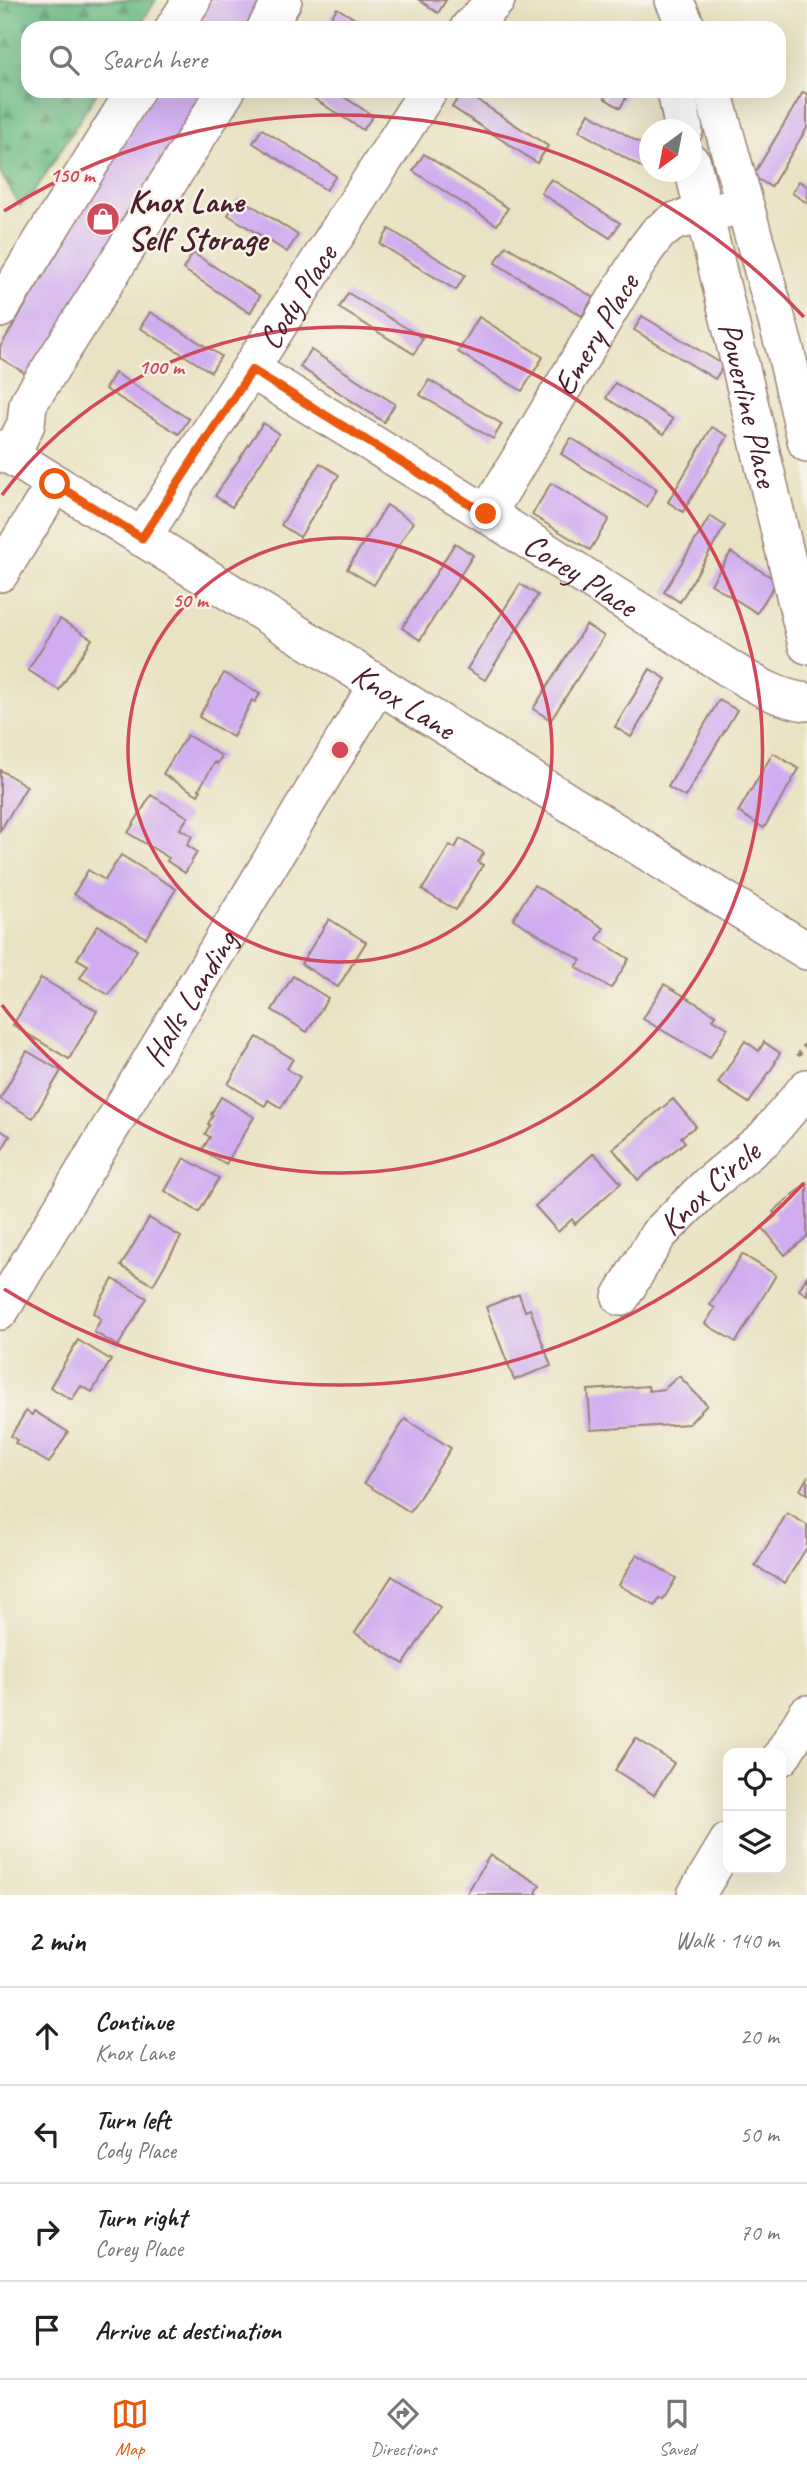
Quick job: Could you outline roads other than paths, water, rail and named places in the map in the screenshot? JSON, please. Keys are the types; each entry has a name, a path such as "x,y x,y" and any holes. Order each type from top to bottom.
{"street":[{"path":"178,21 192,0"},
{"path":"270,21 284,0"},
{"path":"476,21 496,0"},
{"path":"666,0 668,21"},
{"path":"674,0 684,21"},
{"path":"0,309 131,98"},
{"path":"5,452 26,424 28,404 222,98"},
{"name":"Cody Place","path":"142,538 424,98"},
{"path":"677,98 682,119"},
{"name":"Powerline Place","path":"715,98 743,205 796,348 807,443"},
{"name":"Powerline Place","path":"695,182 807,645"},
{"name":"Emery Place","path":"486,514 645,250 659,233 675,221 743,205"},
{"name":"Corey Place","path":"252,370 750,681 793,701 807,702"},
{"name":"Knox Lane","path":"5,452 807,951"},
{"path":"0,573 55,484"},
{"name":"Halls Landing","path":"0,1311 377,684"},
{"name":"Knox Circle","path":"621,1297 658,1236 708,1185 765,1138 807,1088"},
{"path":"786,1749 807,1714"},
{"path":"696,1895 723,1850"}],"place":[{"name":"Knox Lane Self Storage","path":"103,219"}]}
